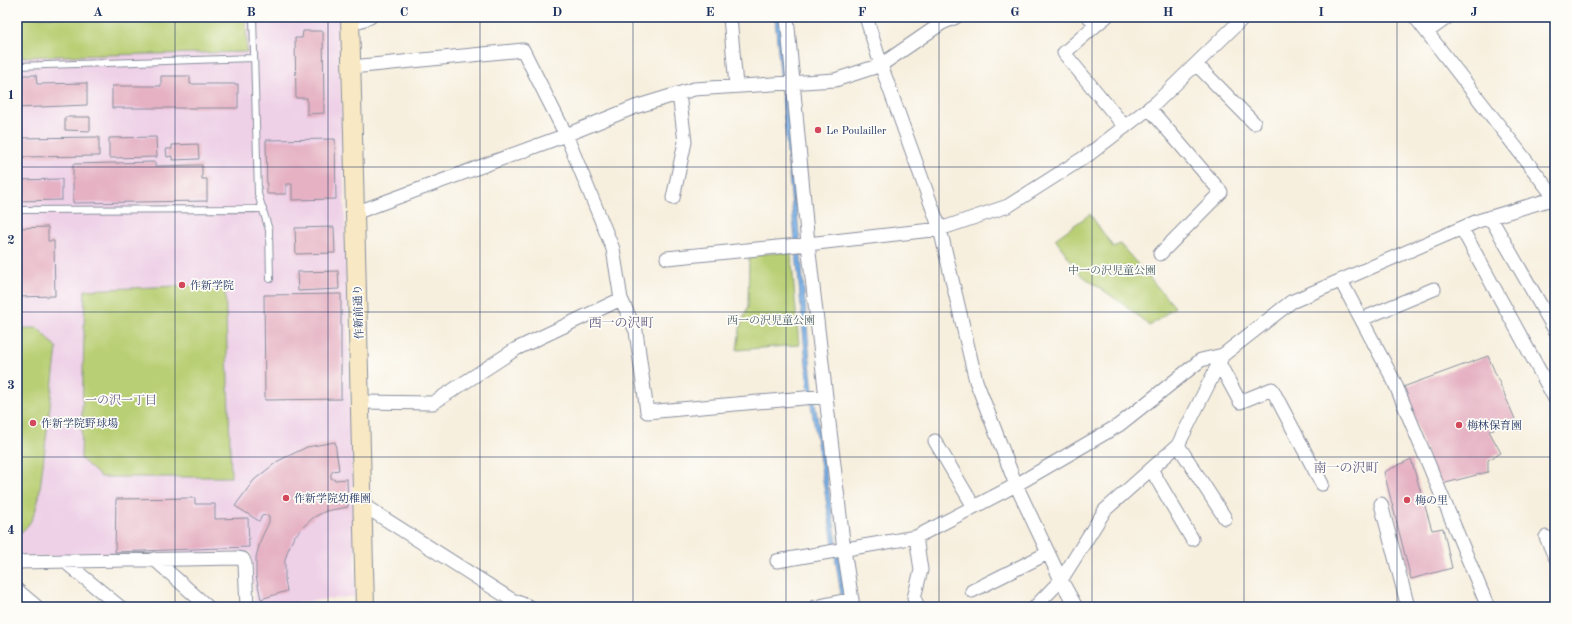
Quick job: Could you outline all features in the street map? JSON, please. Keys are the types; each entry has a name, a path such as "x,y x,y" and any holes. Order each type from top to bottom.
{"street":[{"path":"350,21 370,17"},
{"path":"730,17 736,86"},
{"path":"787,17 808,244 844,550 852,603 815,607"},
{"path":"866,17 881,65 940,229 976,381 1016,485 1061,580 1076,607"},
{"path":"355,213 566,135 635,107 694,89 835,80 881,65 942,23 956,17"},
{"path":"1106,17 1093,21 1064,53 1124,127"},
{"path":"667,258 940,229 1008,206 1088,155 1149,108 1244,17"},
{"path":"1035,607 1061,580 1105,510 1178,445 1221,359 1291,302 1478,221 1555,198 1415,17"},
{"path":"1427,32 1448,17"},
{"name":"作新前通り","path":"350,21 361,402 365,607"},
{"path":"352,67 523,50 566,135 613,249 621,299 636,331 647,412 826,396"},
{"path":"1196,64 1254,124"},
{"path":"673,198 684,142 679,94"},
{"path":"1149,108 1221,192 1160,254"},
{"path":"1490,217 1555,330"},
{"path":"1462,229 1555,399"},
{"path":"1341,281 1394,381 1488,607"},
{"path":"1362,319 1434,289"},
{"path":"361,402 433,403 516,349 621,299"},
{"path":"777,561 916,537 1016,485 1119,425 1201,360 1221,359"},
{"path":"1221,359 1240,402 1272,389 1322,484"},
{"path":"935,441 974,507"},
{"path":"1178,445 1225,518"},
{"path":"1151,469 1192,538"},
{"path":"1381,504 1408,607"},
{"path":"363,505 512,600 530,607"},
{"path":"916,537 921,570 914,598 918,607"},
{"path":"1546,537 1555,557"},
{"path":"972,591 1048,553"},
{"path":"17,562 238,558 243,559 245,564 247,607"},
{"path":"154,559 208,607"},
{"path":"64,561 120,607"},
{"path":"17,590 37,607"}],"lane":[{"path":"253,17 258,194 269,230 270,279"},
{"path":"17,66 254,58"},
{"path":"17,210 263,209"}],"shaded area":[{"name":"作新学院","path":"17,17 339,17 356,596 255,607 251,552 17,557"}],"green space":[{"path":"17,17 246,17 247,52 17,57"},
{"name":"中一の沢児童公園","path":"1090,214 1113,247 1120,244 1175,307 1150,326 1126,306 1081,275 1055,239"},
{"name":"西一の沢児童公園","path":"791,252 799,345 737,350 740,328 748,306 749,255"},
{"path":"225,284 231,477 101,477 81,459 85,290"},
{"name":"作新学院野球場","path":"17,328 38,328 57,348 39,497 32,519 17,535"}],"water":[{"path":"775,17 780,17 812,384 847,607 843,607 808,385"}],"building":[{"path":"303,31 323,31 324,113 307,114 307,98 296,98 295,38 302,38"},
{"path":"17,75 36,75 37,84 87,83 87,105 17,108"},
{"path":"161,76 190,76 190,84 238,84 238,108 112,108 112,86 161,86"},
{"path":"65,117 90,117 90,131 65,130"},
{"path":"99,137 99,156 17,157 17,138"},
{"path":"156,137 157,157 109,158 109,138"},
{"path":"335,139 336,199 292,200 292,184 286,184 286,194 267,194 266,140"},
{"path":"198,144 199,159 172,160 172,156 167,157 166,149 172,149 172,145"},
{"path":"155,162 155,166 202,165 202,179 207,179 207,201 73,203 73,164"},
{"path":"62,179 62,200 17,201 17,180"},
{"path":"48,227 48,241 54,241 55,296 17,297 17,228"},
{"path":"334,227 335,253 296,254 295,228"},
{"path":"338,271 339,289 298,291 297,272"},
{"path":"341,294 341,399 265,400 264,295"},
{"name":"梅林保育園","path":"1488,356 1515,419 1489,431 1501,453 1488,460 1488,472 1438,485 1403,387"},
{"name":"作新学院幼稚園","path":"335,442 339,470 333,471 331,478 335,480 347,479 348,507 326,511 314,517 303,527 294,537 285,560 285,580 287,591 261,599 256,576 256,557 261,539 269,522 269,517 266,515 262,516 259,521 235,506 254,480 278,461 307,447"},
{"name":"梅の里","path":"1411,459 1432,530 1443,528 1452,568 1411,579 1384,472"},
{"path":"195,498 195,504 215,504 215,519 248,518 249,547 115,552 116,499"}],"place":[{"name":"Le Poulailler","path":"818,130"},
{"name":"作新学院","path":"182,285"},
{"name":"作新学院野球場","path":"33,423"},
{"name":"梅林保育園","path":"1459,425"},
{"name":"作新学院幼稚園","path":"286,498"},
{"name":"梅の里","path":"1407,500"}],"district":[{"name":"西一の沢町","path":"621,322"},
{"name":"一の沢一丁目","path":"121,400"},
{"name":"南一の沢町","path":"1346,467"}]}
